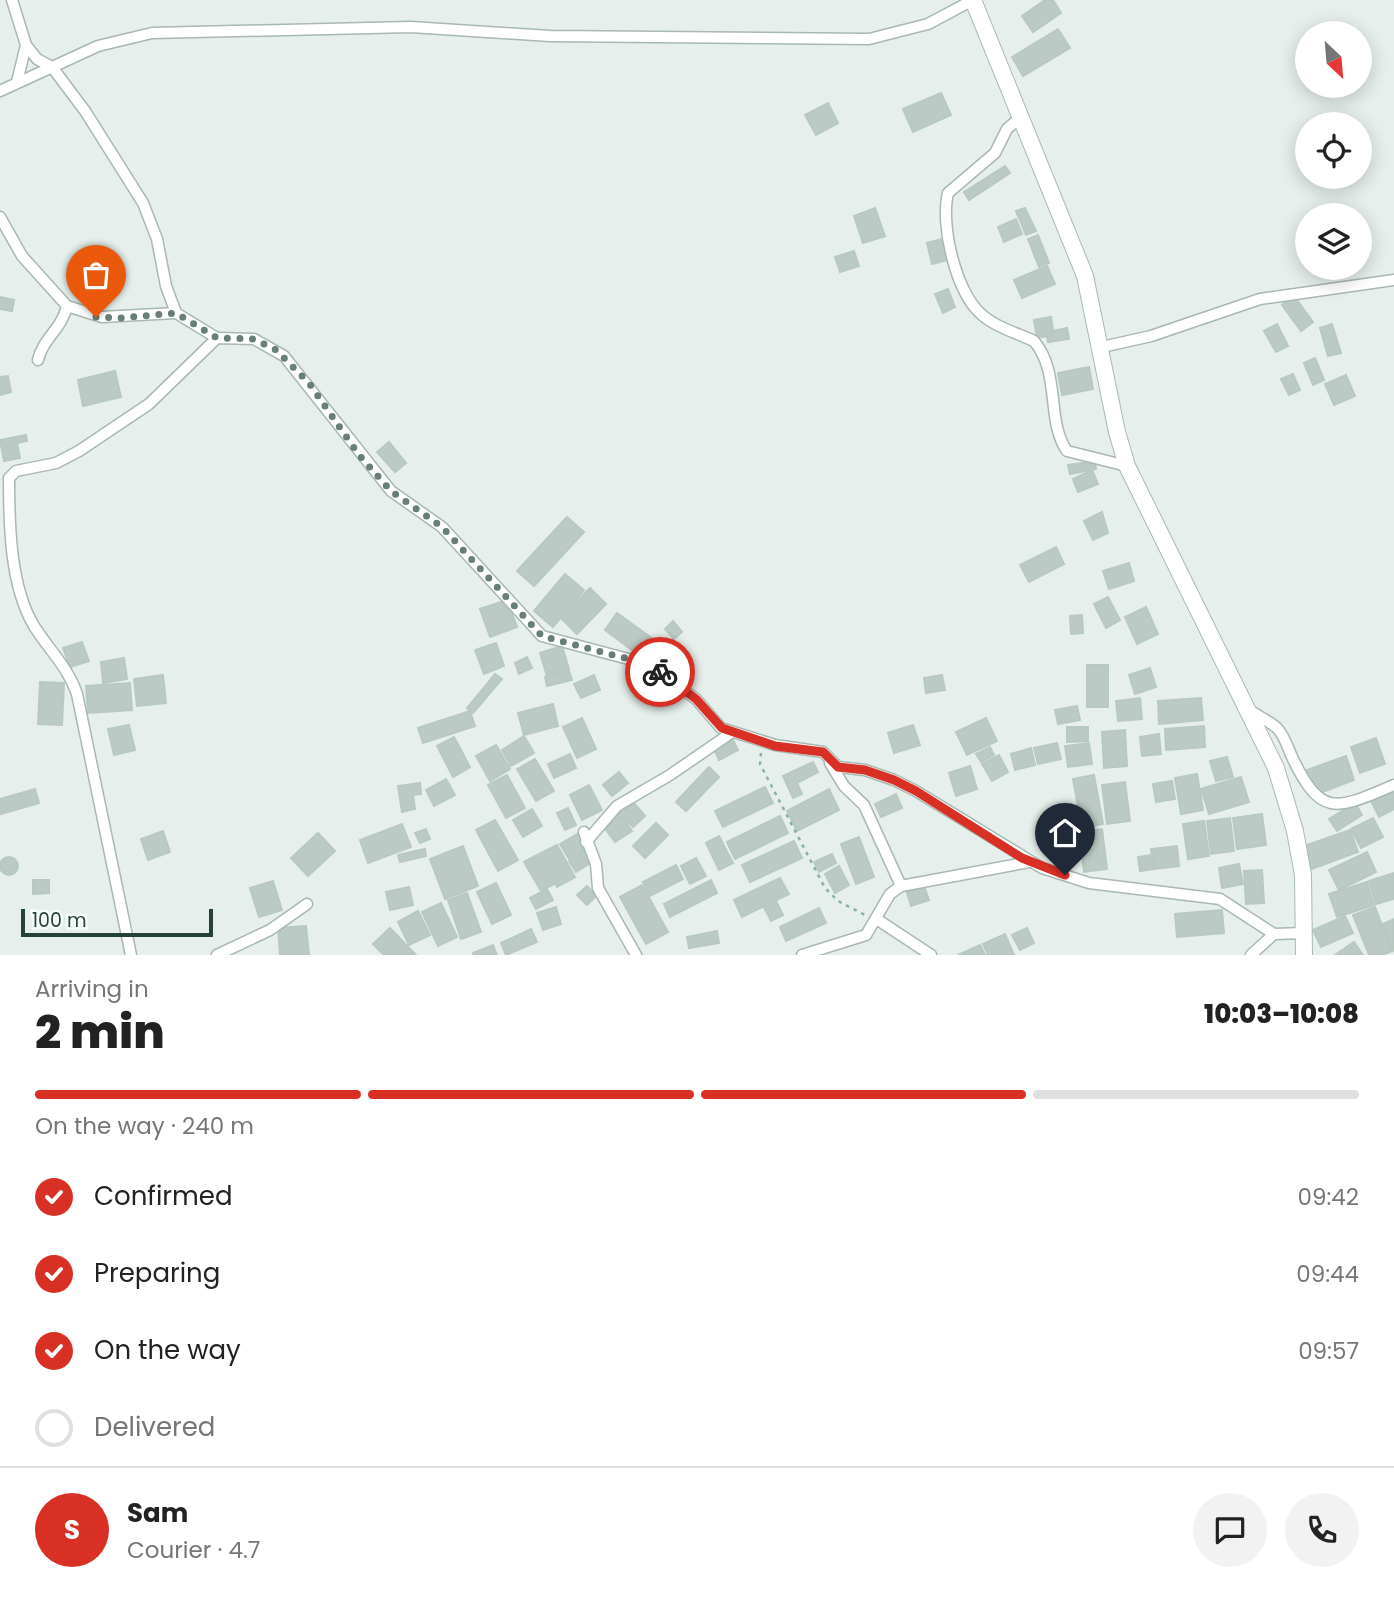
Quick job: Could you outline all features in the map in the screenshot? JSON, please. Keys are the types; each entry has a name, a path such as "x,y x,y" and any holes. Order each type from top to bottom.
{"street":[{"path":"12,0 26,45 37,60 52,67 85,111 143,203 157,239 166,286 176,313"},
{"path":"0,91 125,37 165,33 411,27 550,36 869,39 928,24 973,0 1085,276 1102,348 1117,432 1128,466 1276,768 1295,831 1303,875 1304,955"},
{"path":"17,82 26,45"},
{"path":"1022,116 1007,129 995,153 947,193 947,236 951,252 976,309 984,317 1034,341 1039,347 1049,372 1059,431 1067,451 1128,466"},
{"path":"0,217 22,256 67,306 102,317 176,313 217,338 254,339 284,356 391,491 442,527 542,636 636,661 659,672 681,686 728,735"},
{"path":"1102,348 1151,336 1260,299 1394,280"},
{"path":"38,360 41,346 62,323 67,306"},
{"path":"131,955 77,694 70,674 25,609 20,590 9,478 16,471 55,463 79,451 149,404 217,338"},
{"path":"1249,710 1277,728 1306,786 1315,798 1330,804 1348,802 1394,785"},
{"path":"636,955 598,888 596,864 585,837 617,806 728,735 757,739 775,746 823,752 838,767 865,770 916,791 1029,862 1088,883 1220,899 1273,934 1304,933"},
{"path":"823,752 844,786 864,806 901,886"},
{"path":"802,955 866,935 878,920 890,894 901,886 1029,862"},
{"path":"217,955 270,930 307,904"},
{"path":"878,920 931,955"},
{"path":"1251,955 1273,934"}],"path":[{"path":"757,739 760,764 825,888 838,901 878,920"}],"building":[{"path":"1045,0 1053,0 1061,13 1033,32 1022,16"},
{"path":"1058,29 1070,48 1023,76 1012,57"},
{"path":"941,93 951,115 913,132 903,109"},
{"path":"828,103 838,123 816,135 805,115"},
{"path":"1005,166 1010,173 969,200 964,192"},
{"path":"875,208 885,236 863,243 854,216"},
{"path":"1025,208 1036,231 1026,235 1016,211"},
{"path":"1016,219 1022,234 1004,242 998,227"},
{"path":"1038,235 1049,263 1039,267 1028,239"},
{"path":"946,238 951,259 932,264 927,243"},
{"path":"854,251 859,266 840,272 835,257"},
{"path":"1047,266 1055,284 1022,298 1014,280"},
{"path":"948,289 955,307 943,313 935,294"},
{"path":"1294,296 1313,322 1301,331 1282,305"},
{"path":"0,297 14,300 12,311 0,309"},
{"path":"1051,317 1053,331 1067,328 1069,339 1048,342 1047,336 1037,338 1034,320"},
{"path":"1277,324 1288,346 1276,352 1264,331"},
{"path":"1332,324 1341,353 1328,356 1320,328"},
{"path":"1315,358 1324,380 1313,385 1304,363"},
{"path":"1089,367 1093,389 1062,395 1058,373"},
{"path":"115,371 121,397 83,406 78,380"},
{"path":"1293,374 1300,390 1289,395 1281,379"},
{"path":"1346,375 1355,396 1334,405 1325,384"},
{"path":"8,376 11,392 0,395 0,377"},
{"path":"26,435 27,441 17,443 20,458 4,461 0,440"},
{"path":"389,442 406,463 395,472 377,452"},
{"path":"1095,461 1096,469 1070,474 1068,465"},
{"path":"1092,470 1098,484 1078,492 1073,479"},
{"path":"1102,512 1108,533 1093,540 1084,521"},
{"path":"567,517 584,532 534,586 517,571"},
{"path":"1056,547 1064,564 1029,582 1020,565"},
{"path":"1129,563 1134,581 1109,589 1103,571"},
{"path":"565,574 584,590 553,627 534,611"},
{"path":"590,588 606,604 577,634 561,618"},
{"path":"1108,597 1120,620 1106,628 1094,604"},
{"path":"507,600 517,627 490,637 480,609"},
{"path":"1146,607 1158,634 1137,644 1125,617"},
{"path":"617,613 653,639 640,656 605,630"},
{"path":"1082,615 1083,633 1071,634 1070,616"},
{"path":"673,621 682,632 674,639 665,629"},
{"path":"82,642 89,661 70,667 63,648"},
{"path":"496,643 504,666 484,674 475,650"},
{"path":"562,646 569,669 547,676 540,653"},
{"path":"527,657 532,668 519,674 515,663"},
{"path":"124,658 127,679 103,683 101,662"},
{"path":"1087,665 1108,665 1108,707 1087,707"},
{"path":"1150,668 1156,687 1135,694 1129,675"},
{"path":"569,671 572,680 547,686 545,677"},
{"path":"495,674 502,679 473,713 467,708"},
{"path":"163,675 166,703 137,706 134,679"},
{"path":"594,675 600,690 581,698 574,684"},
{"path":"942,675 945,690 926,693 924,678"},
{"path":"40,682 64,683 62,725 38,724"},
{"path":"130,683 132,710 88,713 86,686"},
{"path":"1140,698 1142,719 1118,721 1116,701"},
{"path":"1201,698 1203,720 1159,724 1158,701"},
{"path":"553,704 558,726 524,735 518,713"},
{"path":"1077,706 1080,720 1058,724 1055,710"},
{"path":"470,711 475,726 423,743 418,728"},
{"path":"582,718 596,749 577,758 563,727"},
{"path":"986,718 997,741 967,755 956,732"},
{"path":"129,725 135,750 114,755 108,729"},
{"path":"913,725 920,745 894,753 888,733"},
{"path":"1204,726 1205,747 1166,750 1165,729"},
{"path":"1067,727 1088,727 1088,741 1067,742"},
{"path":"1125,730 1127,766 1104,768 1102,732"},
{"path":"1159,734 1161,754 1142,756 1140,737"},
{"path":"524,736 534,753 511,766 502,750"},
{"path":"454,737 470,767 453,777 437,746"},
{"path":"1376,738 1385,764 1360,773 1351,747"},
{"path":"733,740 738,750 719,760 714,749"},
{"path":"1057,743 1061,759 1038,764 1034,748"},
{"path":"1089,743 1092,764 1068,767 1065,746"},
{"path":"496,745 510,769 490,781 476,756"},
{"path":"990,747 994,755 981,762 976,754"},
{"path":"1031,748 1035,765 1015,770 1011,754"},
{"path":"570,754 576,768 554,778 548,764"},
{"path":"999,755 1008,772 992,781 982,764"},
{"path":"1346,756 1354,780 1315,795 1307,770"},
{"path":"1227,757 1233,777 1216,781 1210,761"},
{"path":"535,759 554,791 536,801 517,769"},
{"path":"813,762 818,772 797,783 802,794 793,798 783,776"},
{"path":"970,766 977,789 956,796 949,773"},
{"path":"709,767 719,777 686,811 676,802"},
{"path":"619,772 628,783 612,796 603,785"},
{"path":"1197,774 1203,810 1181,814 1175,778"},
{"path":"507,775 525,808 506,818 488,785"},
{"path":"1094,775 1103,824 1082,828 1073,779"},
{"path":"1241,777 1249,802 1209,814 1201,789"},
{"path":"446,779 455,795 434,806 426,790"},
{"path":"1172,781 1175,799 1156,802 1153,784"},
{"path":"1125,782 1130,821 1107,824 1102,785"},
{"path":"420,783 421,794 413,795 415,809 402,812 398,786"},
{"path":"589,785 602,810 582,820 570,795"},
{"path":"765,787 773,803 723,827 715,811"},
{"path":"1394,787 1394,809 1379,817 1370,799"},
{"path":"35,789 39,803 1,814 0,799"},
{"path":"829,789 839,810 797,831 787,811"},
{"path":"896,794 902,808 881,817 875,804"},
{"path":"633,802 645,816 633,827 620,813"},
{"path":"1355,803 1362,815 1337,831 1329,819"},
{"path":"568,808 576,825 565,830 557,813"},
{"path":"532,809 542,826 523,837 513,820"},
{"path":"620,814 632,831 615,842 603,826"},
{"path":"1262,814 1266,845 1237,849 1233,818"},
{"path":"780,816 788,833 735,859 727,842"},
{"path":"1230,818 1234,851 1211,854 1207,821"},
{"path":"1373,818 1383,837 1361,848 1351,829"},
{"path":"495,820 518,860 498,871 476,830"},
{"path":"1204,821 1209,856 1188,859 1183,824"},
{"path":"656,823 668,835 645,858 633,846"},
{"path":"402,824 411,847 368,863 360,840"},
{"path":"426,829 430,839 420,843 415,833"},
{"path":"1102,829 1107,869 1084,872 1079,832"},
{"path":"1350,830 1358,852 1309,870 1301,847"},
{"path":"163,831 170,852 148,860 141,839"},
{"path":"318,833 335,851 308,876 291,858"},
{"path":"577,834 586,849 569,859 560,844"},
{"path":"719,836 733,863 719,870 706,843"},
{"path":"859,837 874,877 856,884 841,844"},
{"path":"1064,840 1070,859 1055,864 1049,845"},
{"path":"794,841 802,858 750,882 742,865"},
{"path":"557,845 575,877 557,887 539,854"},
{"path":"463,846 478,886 445,899 430,859"},
{"path":"1177,846 1179,866 1154,869 1151,849"},
{"path":"425,849 426,856 400,862 398,855"},
{"path":"586,851 592,862 576,872 569,861"},
{"path":"1367,852 1376,872 1339,890 1329,870"},
{"path":"832,854 836,863 819,872 814,862"},
{"path":"537,855 554,884 541,891 524,862"},
{"path":"1152,855 1154,869 1140,871 1138,857"},
{"path":"5,857 13,857 18,866 16,873 5,875 0,870 0,862"},
{"path":"696,858 706,876 690,884 681,866"},
{"path":"1239,864 1243,884 1222,888 1219,868"},
{"path":"676,865 683,879 650,896 643,882"},
{"path":"839,866 849,885 835,893 825,874"},
{"path":"1262,870 1264,903 1246,904 1244,871"},
{"path":"1394,873 1394,899 1376,904 1369,881"},
{"path":"780,878 789,894 742,917 734,900"},
{"path":"33,880 49,880 49,893 33,894"},
{"path":"711,880 717,893 670,917 664,904"},
{"path":"273,881 282,910 259,917 250,888"},
{"path":"1367,882 1374,905 1337,917 1329,894"},
{"path":"496,883 511,915 492,924 477,892"},
{"path":"923,883 929,900 911,906 906,889"},
{"path":"642,885 668,932 646,944 620,897"},
{"path":"587,886 596,896 587,905 577,895"},
{"path":"409,887 413,905 390,910 386,892"},
{"path":"769,887 783,915 771,921 757,894"},
{"path":"547,889 553,900 536,909 530,898"},
{"path":"467,893 481,932 461,939 448,900"},
{"path":"441,903 457,937 438,946 422,912"},
{"path":"556,907 561,924 543,930 537,913"},
{"path":"1375,907 1392,951 1383,955 1369,955 1353,915"},
{"path":"819,908 826,923 786,941 780,927"},
{"path":"1222,910 1224,933 1177,937 1175,914"},
{"path":"418,911 430,935 409,945 398,922"},
{"path":"1345,916 1353,933 1321,947 1313,930"},
{"path":"1394,919 1394,950 1393,951 1383,924"},
{"path":"306,926 309,955 280,955 278,928"},
{"path":"390,928 416,955 384,955 373,944"},
{"path":"1027,928 1034,943 1020,950 1012,935"},
{"path":"531,929 537,942 506,955 501,943"},
{"path":"717,931 719,943 689,948 687,937"},
{"path":"1005,934 1014,955 988,955 983,944"},
{"path":"1354,942 1363,955 1335,955"},
{"path":"493,945 497,955 473,953"},
{"path":"980,945 985,955 958,955"}],"way so far":[{"path":"96,317 120,318 176,313 217,338 254,339 276,350 288,359 309,383 359,455 391,491 442,527 542,636 589,651 636,661 660,672"}],"route":[{"path":"660,672 681,686 722,728 731,733 752,740 762,739 775,746 823,752 838,767 865,770 894,780 1022,858 1065,875"}]}
